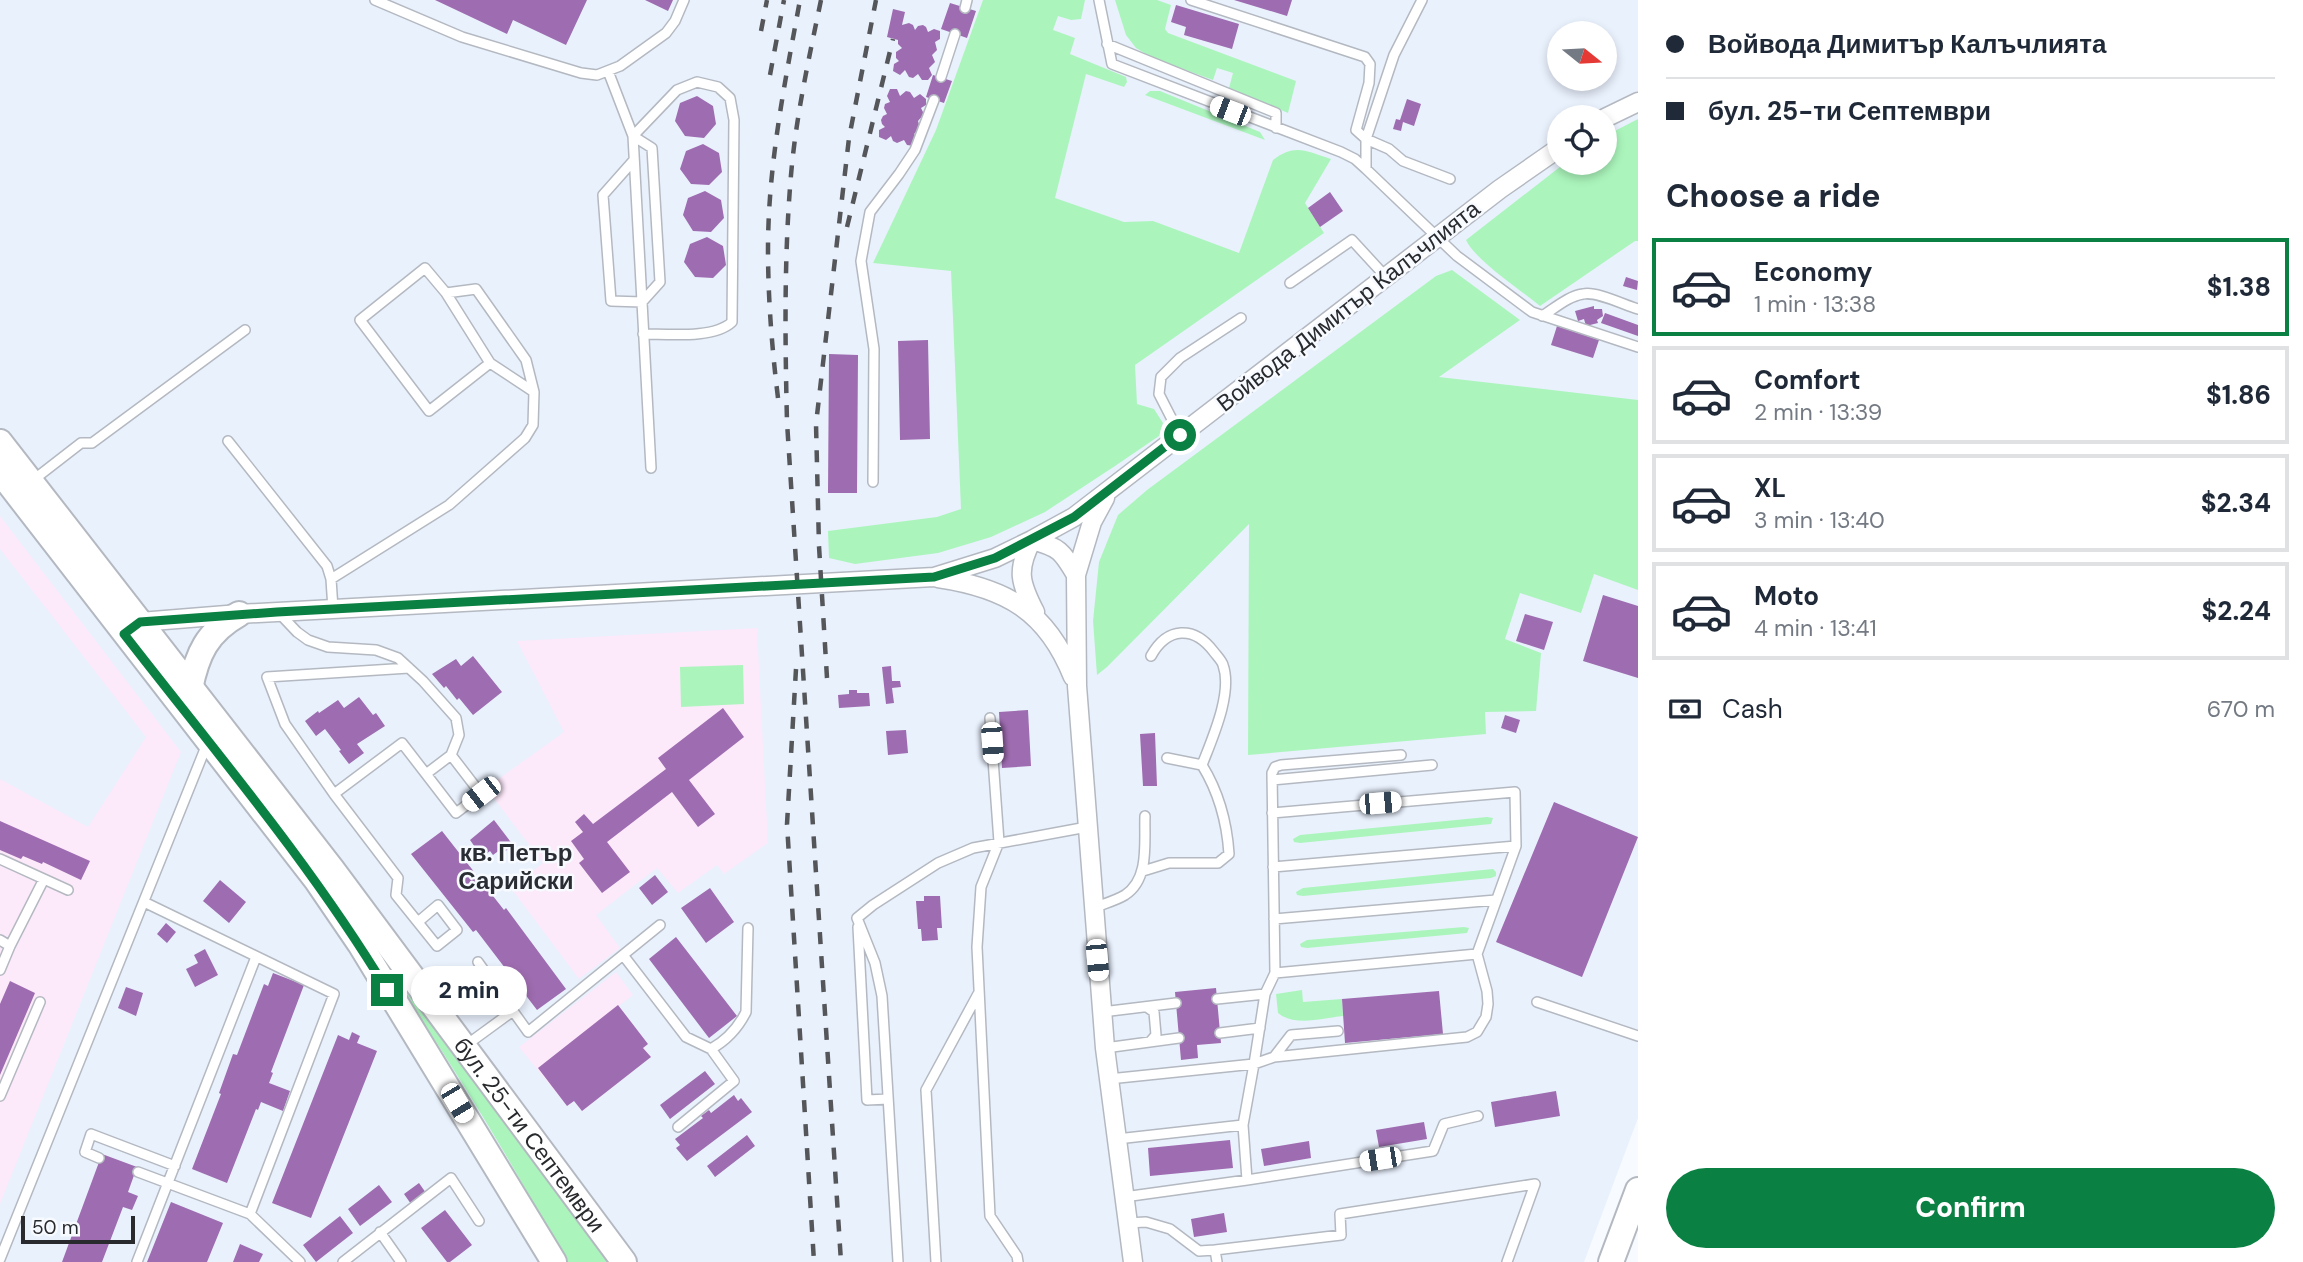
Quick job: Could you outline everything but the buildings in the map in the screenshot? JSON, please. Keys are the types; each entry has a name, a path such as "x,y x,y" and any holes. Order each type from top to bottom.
{"main road":[{"name":"бул. 25-ти Септември","path":"0,442 31,482 132,628 190,689 212,732 332,869 624,1262"},
{"name":"бул. 25-ти Септември","path":"0,472 132,628 212,732 317,881 360,944 554,1262"},
{"path":"190,689 195,662 209,636 239,614"},
{"path":"1611,1262 1638,1190"}],"street":[{"path":"1617,112 1638,102"},
{"name":"Войвода Димитър Калъчлията","path":"132,628 239,614 934,577 995,558 1074,517 1437,237 1547,156"},
{"path":"1110,489 1092,522 1076,575 1077,686 1105,1048 1133,1262"},
{"path":"1076,575 1064,554 1054,546 1032,540 1022,559 1022,587 1039,620 1065,658 1077,686"},
{"path":"934,577 991,589 1018,602 1039,620"}],"lane":[{"path":"375,0 462,37 570,70 597,75 620,66 666,33 675,21 684,0"},
{"path":"1099,0 1112,64 1341,152 1366,169 1457,256 1522,305 1542,316 1638,347"},
{"path":"1191,0 1365,57 1370,64 1369,83 1356,130 1366,139 1389,149 1403,161 1450,179"},
{"path":"1366,169 1366,139 1394,55 1422,0"},
{"path":"941,78 955,34"},
{"path":"1107,44 1276,114 1276,128"},
{"path":"608,71 633,136 651,468"},
{"path":"633,136 677,90 697,82 718,87 730,98 734,120 732,322 724,329 701,333 643,334"},
{"path":"873,482 874,349 861,261 870,212 915,150 934,100"},
{"path":"633,136 652,148 660,282 642,302 611,302 603,195 634,160"},
{"path":"1290,283 1352,240 1386,277"},
{"path":"490,363 429,411 360,320 425,268 446,293 490,363 534,392"},
{"path":"331,579 449,505 525,438 533,425 534,392 526,360 476,289 446,293"},
{"path":"1542,316 1568,299 1583,293 1638,309"},
{"path":"1180,435 1159,394 1161,377 1180,358 1241,318"},
{"path":"31,482 81,443 92,443 245,330"},
{"path":"228,441 327,566 331,579 333,609"},
{"path":"277,612 308,640 328,647 376,650 398,658 456,718 459,735 451,755 426,774"},
{"path":"1150,656 1156,645 1176,632 1188,632 1209,645 1223,665 1222,712 1202,765"},
{"path":"409,668 267,677 285,724 397,878 396,895 437,946 457,930 438,905 418,922"},
{"path":"990,718 999,842 981,887 977,947 990,1216 1017,1256 1018,1262"},
{"path":"0,1259 212,732"},
{"path":"334,794 402,743 456,813 481,794 451,755"},
{"path":"1247,1180 1243,1125 1265,994 1275,973 1272,780 1275,767 1401,755"},
{"path":"1143,871 1169,863 1218,863 1228,854 1228,837 1212,782 1202,765 1167,758"},
{"path":"1272,780 1432,765"},
{"path":"1109,1079 1254,1064 1274,1056 1467,1037 1483,1024 1488,1004 1477,954 1516,846 1515,792 1272,813"},
{"path":"1093,908 1122,897 1132,890 1143,871 1145,816"},
{"path":"857,918 938,863 973,848 1087,827"},
{"path":"1273,867 1516,846"},
{"path":"0,859 68,891"},
{"path":"0,970 44,879"},
{"path":"1274,919 1496,900"},
{"path":"144,902 334,994 250,1214"},
{"path":"857,918 875,962 882,996 898,1262"},
{"path":"857,918 867,1100 888,1099"},
{"path":"478,962 528,1032 660,925"},
{"path":"712,1049 741,1023 746,1012 748,928"},
{"path":"0,940 10,946"},
{"path":"1275,973 1477,954"},
{"path":"623,955 686,1037 712,1049 734,1081 678,1127"},
{"path":"137,1262 256,957"},
{"path":"936,1262 926,1090 979,992"},
{"path":"1217,999 1265,994"},
{"path":"0,1096 40,1002"},
{"path":"1537,1002 1638,1036"},
{"path":"1102,1012 1176,1003"},
{"path":"1147,1007 1154,1013 1156,1035 1150,1042"},
{"path":"464,1047 513,1011"},
{"path":"1220,1033 1261,1028"},
{"path":"1274,1056 1291,1035 1338,1031"},
{"path":"1105,1048 1179,1038"},
{"path":"1124,1196 1433,1151 1444,1124 1478,1116"},
{"path":"1117,1139 1243,1125"},
{"path":"99,1158 85,1153 91,1134 175,1166"},
{"path":"138,1172 250,1214 300,1262"},
{"path":"343,1262 451,1178 479,1221"},
{"path":"1127,1223 1146,1222 1170,1229 1199,1251 1215,1250 1341,1235 1340,1214 1535,1184 1507,1262"},
{"path":"380,1232 401,1262"},
{"path":"1215,1250 1217,1262"}],"shaded area":[{"path":"0,0 1638,0 1638,1118 1584,1262 0,1262"},
{"path":"0,516 181,752 0,1204 0,779 88,827 146,737 0,549"},
{"path":"757,628 768,843 724,874 717,865 678,893 657,868 596,915 620,948 579,979 511,888 543,863 486,788 564,732 517,641"},
{"path":"616,972 633,995 619,1006 648,1044 644,1048 651,1057 582,1111 574,1101 567,1106 519,1047"}],"green space":[{"path":"983,0 1085,0 1081,19 1071,20 1058,16 1053,30 1075,38 1070,54 1126,77 1124,87 1086,74 1055,198 1124,222 1153,221 1239,253 1273,160 1288,152 1301,150 1331,159 1305,203 1324,233 1135,365 1137,404 1154,409 1163,423 1159,436 1045,512 991,537 938,553 855,564 829,558 828,531 937,517 961,509 951,271 873,263 936,130"},
{"path":"1115,0 1157,0 1171,5 1165,29 1168,33 1296,81 1288,113 1229,88 1233,73 1217,68 1213,80 1153,58 1136,48 1126,35"},
{"path":"1150,91 1160,91 1260,132 1265,140 1145,95"},
{"path":"1638,119 1638,241 1540,306 1489,266 1466,240 1550,175 1617,175 1617,130"},
{"path":"1452,270 1520,320 1439,377 1638,400 1638,590 1594,574 1581,613 1520,593 1505,639 1541,653 1536,711 1485,712 1486,734 1248,755 1249,524 1097,675 1093,621 1099,562 1118,515 1147,490 1436,276"},
{"path":"743,665 744,704 681,707 680,667"},
{"path":"1493,818 1491,824 1300,843 1294,842 1293,839 1300,835"},
{"path":"1493,869 1496,876 1491,878 1303,896 1297,895 1296,892 1303,888"},
{"path":"338,895 615,1262 565,1262 486,1121"},
{"path":"1469,928 1467,933 1307,948 1301,947 1300,944 1307,940"},
{"path":"1302,990 1303,1002 1342,999 1343,1016 1301,1021 1278,1013 1276,994"}],"railway":[{"path":"761,31 767,0"},
{"path":"770,75 784,0"},
{"path":"778,398 770,305 769,218 778,124 800,0"},
{"path":"821,0 793,153 786,267 786,360 787,422 841,1262"},
{"path":"827,678 819,546 816,424 849,138 876,0"},
{"path":"847,227 893,39"},
{"path":"796,669 787,824 814,1262"}],"district":[{"name":"кв. Петър Сарийски","path":"516,867"}],"route":[{"path":"387,990 360,944 317,881 124,634 140,622 239,614 934,577 995,558 1074,517 1180,435"}]}
